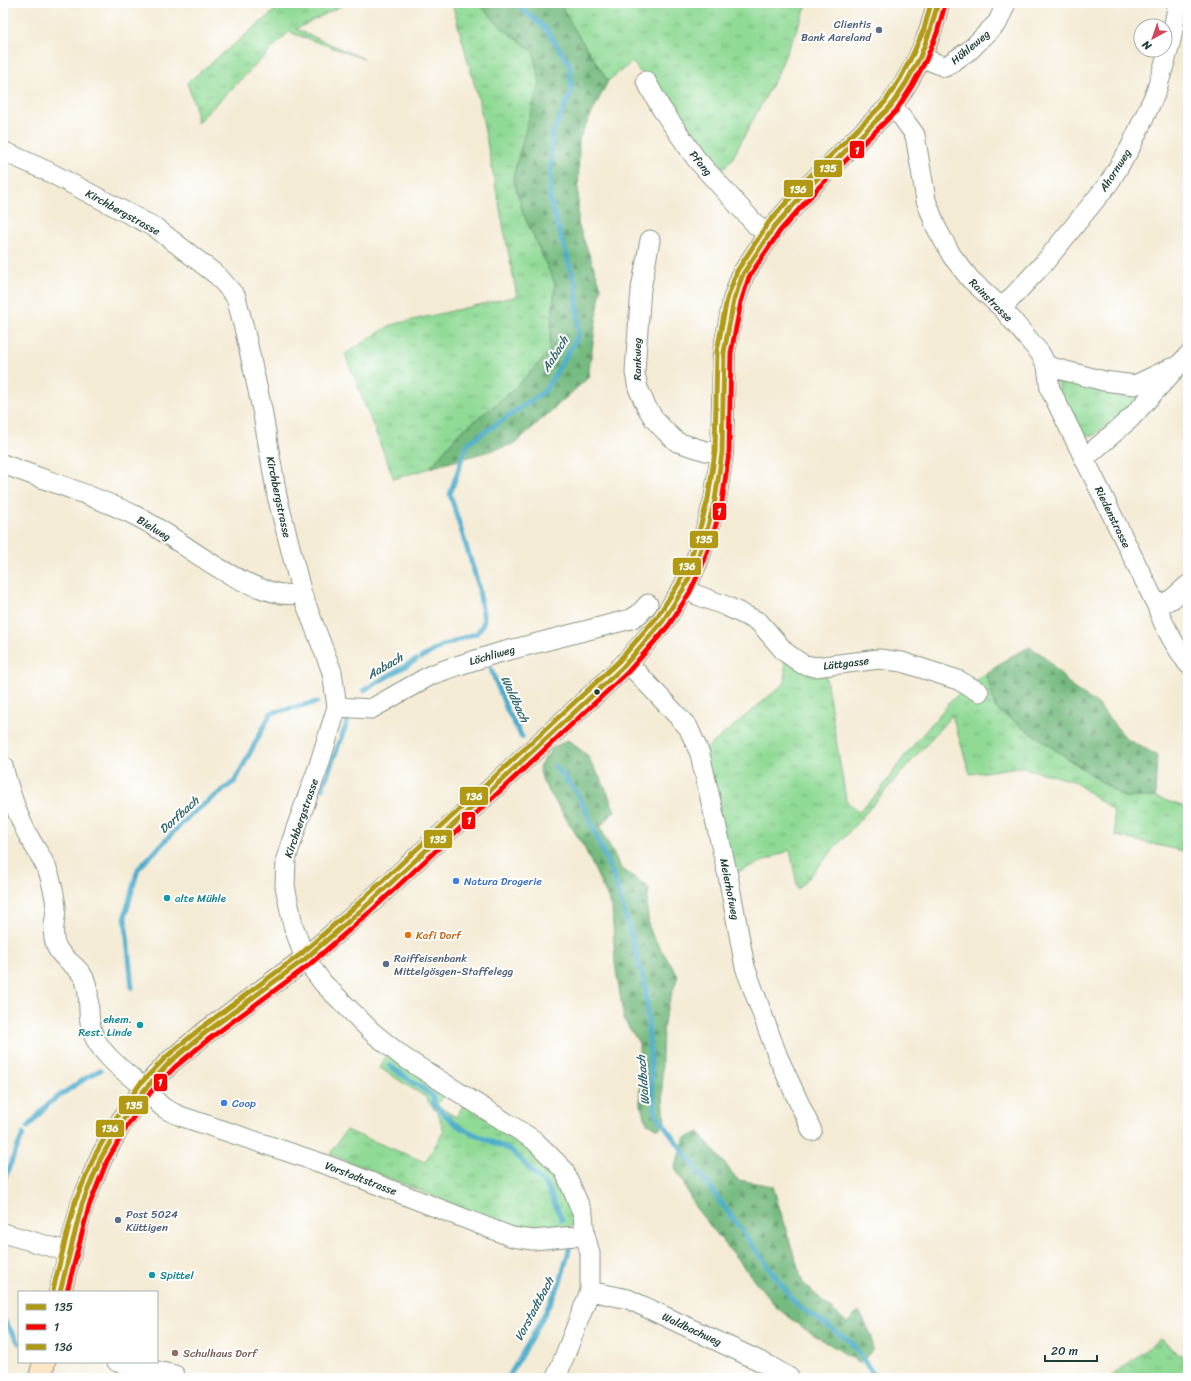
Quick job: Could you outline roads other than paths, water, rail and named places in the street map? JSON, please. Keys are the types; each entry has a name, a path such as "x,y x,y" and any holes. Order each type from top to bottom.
{"street":[{"path":"60,1291 82,1204 101,1158 122,1121 145,1089 170,1062 205,1033 305,959 365,907 597,692 627,662 663,621 684,588 696,563 715,500 722,453 724,352 734,300 743,274 774,227 812,184 890,107 913,72 921,56 935,18 938,3"},
{"name":"Höhleweg","path":"921,56 945,67 970,50 998,22 1006,3"},
{"name":"Ahornweg","path":"1002,308 1045,262 1109,182 1130,148 1156,92 1170,45 1178,3"},
{"name":"Pfang","path":"646,81 661,108 698,160 756,224 768,234"},
{"name":"Rainstrasse","path":"890,107 902,117 914,135 926,200 936,227 950,251 970,279 1002,308 1030,340 1040,353 1046,366"},
{"name":"Kirchbergstrasse","path":"3,151 47,171 156,228 218,276 236,297 262,409 277,496 302,594 332,672 338,707 286,859 285,886 293,926 305,959"},
{"name":"Rankweg","path":"650,240 641,289 635,373 638,388 654,419 677,442 706,451 722,453"},
{"path":"1046,366 1104,381 1136,385 1183,360"},
{"path":"1085,458 1131,418 1183,360"},
{"name":"Riedenstrasse","path":"1046,366 1050,389 1157,606 1164,626 1188,664"},
{"name":"Bielweg","path":"3,464 137,516 233,576 256,586 282,594 302,594"},
{"path":"1157,606 1172,599 1188,585"},
{"name":"Lättgasse","path":"684,588 759,622 785,652 802,664 815,667 879,659 902,662 958,680 979,692"},
{"name":"Löchliweg","path":"338,707 371,709 431,675 498,653 631,618 640,614 648,604"},
{"name":"Meierhofweg","path":"627,662 688,727 700,754 728,876 745,967 778,1057 812,1131"},
{"name":"Vorstadtstrasse","path":"3,766 14,803 22,823 29,838 44,862 50,876 56,908 53,932 55,945 60,953 82,974 85,979 89,997 92,1032 100,1046 112,1061 145,1089 164,1108 183,1117 327,1164 512,1237 534,1240 585,1235"},
{"path":"305,959 324,983 359,1020 403,1057 534,1140 564,1170 583,1214 585,1235 590,1253 590,1291 556,1378"},
{"path":"3,1233 69,1252"},
{"name":"Waldbachweg","path":"590,1291 628,1299 768,1365 790,1378"},
{"path":"40,1378 44,1363"},
{"path":"121,1363 175,1375 174,1378"}],"waterway":[{"name":"Aabach","path":"421,658 442,646 477,633 484,620 478,584 450,494 467,444 544,392 579,335 576,286 550,200 552,134 572,91 569,63 545,28 515,3"},
{"name":"Aabach","path":"364,690 416,660"},
{"name":"Waldbach","path":"491,669 507,710 522,737"},
{"name":"Dorfbach","path":"132,988 125,916 138,869 190,815 235,781 271,713 317,702"},
{"name":"Vorstadtbach","path":"322,789 348,720"},
{"name":"Waldbach","path":"555,766 579,795 615,880 646,988 652,1087 656,1114 796,1304 851,1342 876,1378"},
{"name":"Vorstadtbach","path":"390,1066 433,1096 434,1104 461,1128 512,1151 547,1187 562,1220"},
{"name":"Dorfbach","path":"28,1127 49,1103 100,1070"},
{"name":"Dorfbach","path":"3,1182 23,1134"},
{"name":"Vorstadtbach","path":"508,1378 535,1332 560,1283 570,1246"},
{"name":"Dorfbach","path":"3,1319 18,1342"}],"place":[{"name":"Clientis Bank Aareland","path":"879,30"},
{"name":"Natura Drogerie","path":"456,881"},
{"name":"alte Mühle","path":"167,898"},
{"name":"Kafi Dorf","path":"408,935"},
{"name":"Raiffeisenbank Mittelgösgen-Staffelegg","path":"386,964"},
{"name":"ehem. Rest. Linde","path":"140,1025"},
{"name":"Coop","path":"224,1103"},
{"name":"Post 5024 Küttigen","path":"118,1220"},
{"name":"Spittel","path":"152,1275"},
{"name":"Schulhaus Dorf","path":"175,1353"}]}
